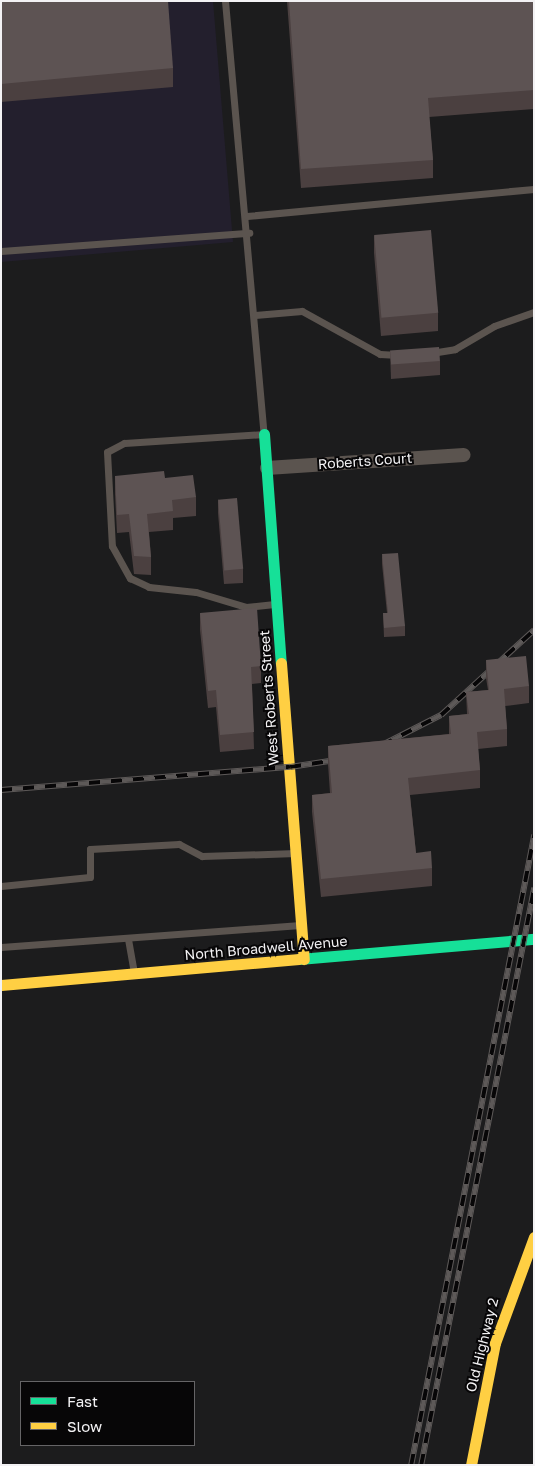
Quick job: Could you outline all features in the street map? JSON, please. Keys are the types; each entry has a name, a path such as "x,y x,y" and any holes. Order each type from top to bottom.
{"main road":[{"name":"West Roberts Street","path":"264,434 304,959"},
{"name":"North Broadwell Avenue","path":"1,985 534,940"},
{"name":"Old Highway 2","path":"471,1465 495,1343 534,1237"}],"street":[{"name":"Roberts Court","path":"267,468 464,455"}],"lane":[{"path":"225,1 247,216 264,434 124,443 108,452 107,482 112,546 130,578 148,587 196,592 246,607 277,604"},
{"path":"247,216 534,189"},
{"path":"1,251 248,233"},
{"path":"255,315 302,311 380,354 409,355"},
{"path":"419,355 455,349 494,326 534,312"},
{"path":"1,886 90,877 90,849 180,844 202,856 296,853"},
{"path":"1,947 302,925"},
{"path":"128,939 134,974"}],"shaded area":[{"path":"1,1 213,1 233,242 1,262"}],"building":[{"path":"1,1 168,1 173,68 1,84"},
{"path":"289,1 534,1 534,90 428,98 433,160 301,169"},
{"path":"431,230 438,313 381,318 374,235"},
{"path":"439,347 440,361 391,364 390,350"},
{"path":"164,471 165,478 193,475 196,497 172,500 173,511 147,514 151,557 134,556 129,514 117,515 115,476"},
{"path":"237,498 243,569 224,570 218,500"},
{"path":"398,553 405,626 384,628 383,613 388,613 382,554"},
{"path":"257,608 261,666 251,667 254,732 220,735 216,690 208,691 200,613"},
{"path":"526,656 529,686 504,689 507,729 477,732 480,770 408,778 416,853 431,851 432,868 321,879 312,795 332,793 328,746 451,734 449,716 469,714 466,692 489,690 486,660"}],"railway":[{"path":"382,745 441,715 534,630"},
{"path":"1,790 290,767 342,759"},
{"path":"411,1465 534,835"},
{"path":"421,1465 534,888"}],"traffic: fast":[{"path":"264,434 281,663"},
{"path":"299,959 534,939"}],"traffic: slow":[{"path":"281,663 304,959"},
{"path":"1,985 299,959"},
{"path":"471,1465 495,1343 534,1237"}]}
